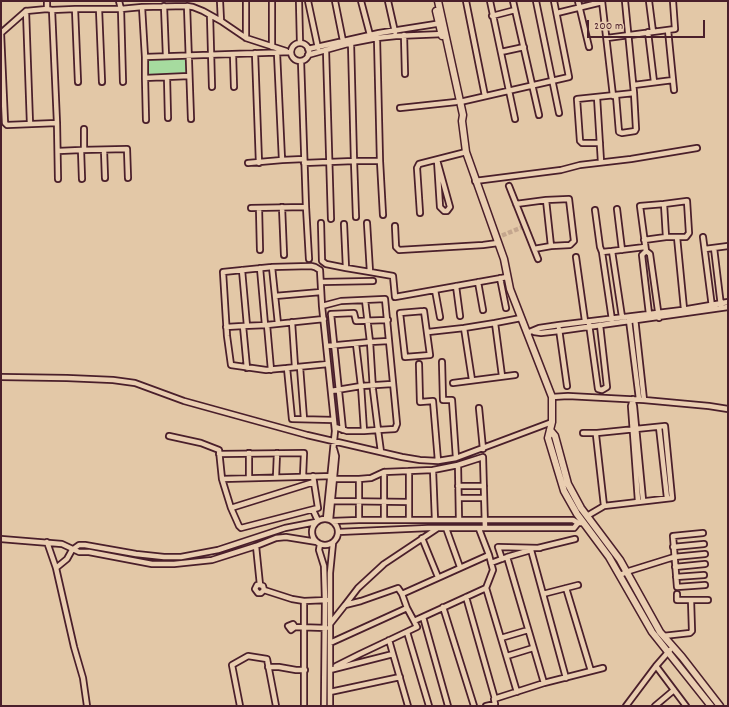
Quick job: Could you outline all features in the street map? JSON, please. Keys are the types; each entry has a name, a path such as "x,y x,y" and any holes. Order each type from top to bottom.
{"street":[{"path":"47,1 50,9 57,123 58,179"},
{"path":"119,1 121,9 123,82"},
{"path":"220,1 221,21"},
{"path":"246,1 246,38"},
{"path":"272,1 272,47"},
{"path":"299,1 300,43"},
{"path":"308,1 318,48"},
{"path":"335,1 343,41"},
{"path":"361,1 370,35"},
{"path":"388,1 396,36"},
{"path":"434,1 441,23"},
{"path":"438,1 443,34 458,102 463,115 462,121 466,152 475,181 504,259 506,308"},
{"path":"466,1 485,96"},
{"path":"490,1 515,119"},
{"path":"513,1 539,115"},
{"path":"536,1 559,113"},
{"path":"400,108 458,102 569,77 554,1"},
{"path":"578,1 589,47"},
{"path":"557,14 602,2 619,132 634,131 636,129 634,85 625,1"},
{"path":"649,1 654,82"},
{"path":"607,38 675,29 673,1"},
{"path":"164,6 166,56"},
{"path":"57,123 7,125 5,123 1,33 26,11 50,9 121,9 187,6 203,11 246,38 291,52"},
{"path":"187,6 191,119"},
{"path":"142,7 145,57 144,78 146,120"},
{"path":"75,9 78,82"},
{"path":"99,9 102,82"},
{"path":"492,16 515,10"},
{"path":"26,11 30,124"},
{"path":"210,15 212,87"},
{"path":"308,49 395,30 441,23"},
{"path":"668,30 674,90"},
{"path":"301,61 308,55 351,43 396,36 443,34"},
{"path":"404,36 405,74"},
{"path":"378,38 382,215"},
{"path":"300,43 305,45 308,49 308,55"},
{"path":"300,43 292,48 291,52 294,59 301,61"},
{"path":"351,43 356,217"},
{"path":"501,52 524,47"},
{"path":"326,50 331,219"},
{"path":"145,57 291,52"},
{"path":"255,53 259,163"},
{"path":"277,53 282,160"},
{"path":"233,54 234,87"},
{"path":"301,61 309,259"},
{"path":"144,78 189,76"},
{"path":"167,77 168,118"},
{"path":"634,85 673,80"},
{"path":"600,143 585,144 580,141 578,99 634,93"},
{"path":"597,97 601,162"},
{"path":"82,179 84,129"},
{"path":"475,181 561,170 580,165 631,159 697,148"},
{"path":"58,151 127,149 128,178"},
{"path":"104,150 105,178"},
{"path":"420,213 417,168 419,164 466,152"},
{"path":"248,163 282,160 329,162 380,160"},
{"path":"437,160 450,207 446,204 440,207 437,160"},
{"path":"509,186 538,259"},
{"path":"516,204 569,199 574,241 570,245 534,249"},
{"path":"546,200 551,246"},
{"path":"644,240 666,237 686,237 689,233 687,201 640,206 645,249 642,255 649,314"},
{"path":"664,204 666,237"},
{"path":"282,207 284,255"},
{"path":"251,208 306,207"},
{"path":"259,208 260,250"},
{"path":"617,208 622,250"},
{"path":"595,210 612,321"},
{"path":"321,223 322,260 326,264 393,276 396,297 504,277"},
{"path":"367,223 370,272"},
{"path":"344,224 346,268"},
{"path":"395,226 396,247 398,250 498,243"},
{"path":"677,237 684,309"},
{"path":"703,238 712,307"},
{"path":"705,250 728,246"},
{"path":"714,248 721,306"},
{"path":"602,252 645,249 650,254 658,315"},
{"path":"612,251 622,317"},
{"path":"576,257 587,321 590,326 598,389 602,390 607,389 608,387 600,325"},
{"path":"328,364 271,370 231,365 226,327 223,272 272,267 311,266 320,270 322,306 335,427 335,442 332,455 333,477 330,520"},
{"path":"272,267 278,324"},
{"path":"260,268 271,370"},
{"path":"242,270 247,368"},
{"path":"504,277 521,318 530,332 552,397 552,422 548,438 564,491 581,523 609,557 652,632 668,653 688,675 711,706"},
{"path":"321,282 373,281"},
{"path":"478,282 483,310"},
{"path":"456,286 460,316"},
{"path":"435,290 440,317"},
{"path":"276,296 321,292"},
{"path":"322,306 341,301 386,299 392,384 397,427 394,429 364,431 347,431 335,427"},
{"path":"366,300 373,386 381,452"},
{"path":"721,306 728,302"},
{"path":"530,332 539,328 587,321 629,322 635,318 649,314 658,315 684,309 712,307"},
{"path":"530,332 541,333 600,325 629,316 635,318 712,307 728,307"},
{"path":"424,311 428,332 430,355 405,356 400,313 424,311"},
{"path":"226,327 278,324 324,318 331,314 352,313 354,313 356,321 388,320"},
{"path":"331,314 343,430"},
{"path":"629,316 642,400"},
{"path":"428,332 464,328 521,318"},
{"path":"635,318 642,400"},
{"path":"292,322 304,419"},
{"path":"495,323 502,376"},
{"path":"559,325 567,386"},
{"path":"464,328 472,380"},
{"path":"327,346 389,341"},
{"path":"356,344 364,431"},
{"path":"442,362 443,400"},
{"path":"419,364 420,402 452,400 456,458"},
{"path":"287,368 292,419 334,420"},
{"path":"453,383 515,375"},
{"path":"1,377 75,378 135,383 184,402 335,442 420,460 456,458 552,422"},
{"path":"331,390 392,384"},
{"path":"552,397 568,396 633,401 642,400 728,409"},
{"path":"433,401 438,460"},
{"path":"633,401 631,406 635,430 640,501"},
{"path":"480,408 483,449"},
{"path":"583,434 665,426 672,498 604,506 587,516"},
{"path":"550,430 555,436 568,484 581,508 613,550 663,636 682,657 720,706"},
{"path":"597,433 604,506"},
{"path":"169,436 200,443 219,450 222,479 231,508 241,528 318,508 313,476"},
{"path":"249,453 249,478"},
{"path":"276,477 277,453"},
{"path":"219,454 304,453 303,476"},
{"path":"222,479 303,476 359,479 371,478 384,472 433,470 458,465 483,457 485,528"},
{"path":"458,465 459,520"},
{"path":"433,470 435,520"},
{"path":"408,520 409,471"},
{"path":"384,472 384,520"},
{"path":"330,520 333,477"},
{"path":"359,479 359,520"},
{"path":"231,508 314,482"},
{"path":"458,486 484,486"},
{"path":"459,498 484,498"},
{"path":"332,501 409,502"},
{"path":"312,510 317,522"},
{"path":"56,568 67,559 72,550 79,545 147,556 181,557 218,550 285,528 330,520 572,520 581,523"},
{"path":"327,600 332,543 338,536 336,524 330,520"},
{"path":"428,520 428,528"},
{"path":"317,522 314,526 312,535 319,543 319,550 324,566 330,643 330,706"},
{"path":"338,532 428,528 574,528 581,523"},
{"path":"324,706 328,627 358,588 384,564 438,528"},
{"path":"446,528 460,567"},
{"path":"479,529 493,570 486,588 517,692"},
{"path":"703,533 673,536 673,547 677,587 705,585"},
{"path":"1,539 47,542 66,545 72,550 79,552 89,552 152,564 193,563 212,560 276,538 286,537 329,545 332,543"},
{"path":"422,538 438,577"},
{"path":"491,563 531,550 575,539"},
{"path":"47,542 56,568 83,678 87,706"},
{"path":"240,543 242,550"},
{"path":"673,547 704,544"},
{"path":"256,546 260,585 263,586 264,590 292,599 304,601 327,600"},
{"path":"540,548 498,547 505,558 544,684"},
{"path":"109,549 119,557"},
{"path":"531,550 566,678"},
{"path":"128,559 129,553"},
{"path":"620,575 674,557 705,554"},
{"path":"402,594 488,555"},
{"path":"140,561 147,556"},
{"path":"675,566 705,564"},
{"path":"676,577 704,574"},
{"path":"260,585 256,588 256,591 261,593 264,590"},
{"path":"543,594 578,585"},
{"path":"330,670 417,627 398,588 345,605"},
{"path":"414,621 486,588"},
{"path":"566,588 591,671"},
{"path":"677,594 677,600 708,600"},
{"path":"466,598 495,699 495,704 486,706"},
{"path":"663,636 690,633 692,631 691,600"},
{"path":"304,601 304,706"},
{"path":"444,607 474,706"},
{"path":"330,643 407,608"},
{"path":"423,617 448,706"},
{"path":"295,627 328,627"},
{"path":"501,638 528,630"},
{"path":"407,632 429,706"},
{"path":"389,640 408,706"},
{"path":"626,706 656,666 673,647"},
{"path":"506,656 533,648"},
{"path":"330,670 393,654"},
{"path":"240,706 232,665 248,656 267,659 276,706"},
{"path":"656,666 686,706"},
{"path":"268,667 304,670"},
{"path":"495,699 603,668"},
{"path":"330,692 400,677"},
{"path":"655,706 674,690"}],"green space":[{"path":"187,57 187,74 147,75 146,59"}],"tunnel":[{"path":"496,238 525,226"}]}
